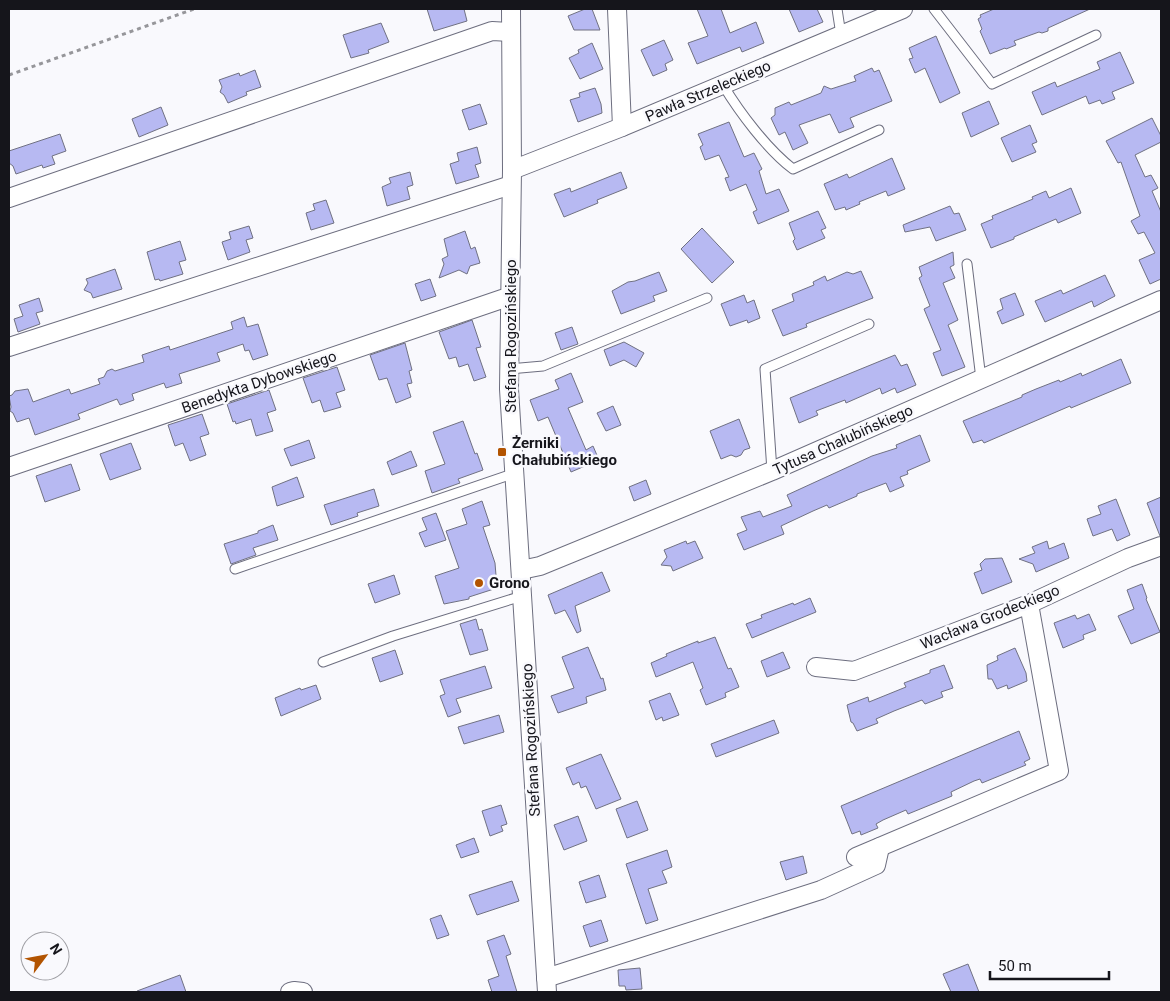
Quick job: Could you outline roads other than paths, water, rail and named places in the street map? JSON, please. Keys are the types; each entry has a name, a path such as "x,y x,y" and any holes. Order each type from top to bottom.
{"street":[{"name":"Stefana Rogozińskiego","path":"511,9 512,178 509,369 546,985"},
{"path":"617,9 622,128"},
{"name":"Pawła Strzeleckiego","path":"9,347 512,178 622,128 903,9"},
{"path":"9,198 492,31 511,32"},
{"name":"Benedykta Dybowskiego","path":"9,467 492,302 509,298"},
{"name":"Tytusa Chałubińskiego","path":"521,570 540,566 772,472 1161,300"},
{"name":"Wacława Grodeckiego","path":"816,667 854,672 1029,604 1128,558 1161,546"},
{"path":"856,857 1059,771 1029,604"},
{"path":"546,985 820,890 876,865 880,847"},
{"path":"290,992 303,992"}],"lane":[{"path":"837,9 841,35"},
{"path":"934,9 992,84 1096,35"},
{"path":"723,85 736,107 781,160 794,169 879,130"},
{"path":"968,264 981,379"},
{"path":"509,369 543,366 707,298"},
{"path":"772,472 765,369 869,324"},
{"path":"235,569 515,473"},
{"path":"323,662 393,636 522,596"}],"place":[{"name":"Żerniki Chałubińskiego","path":"502,452"},
{"name":"Grono","path":"479,583"}]}
